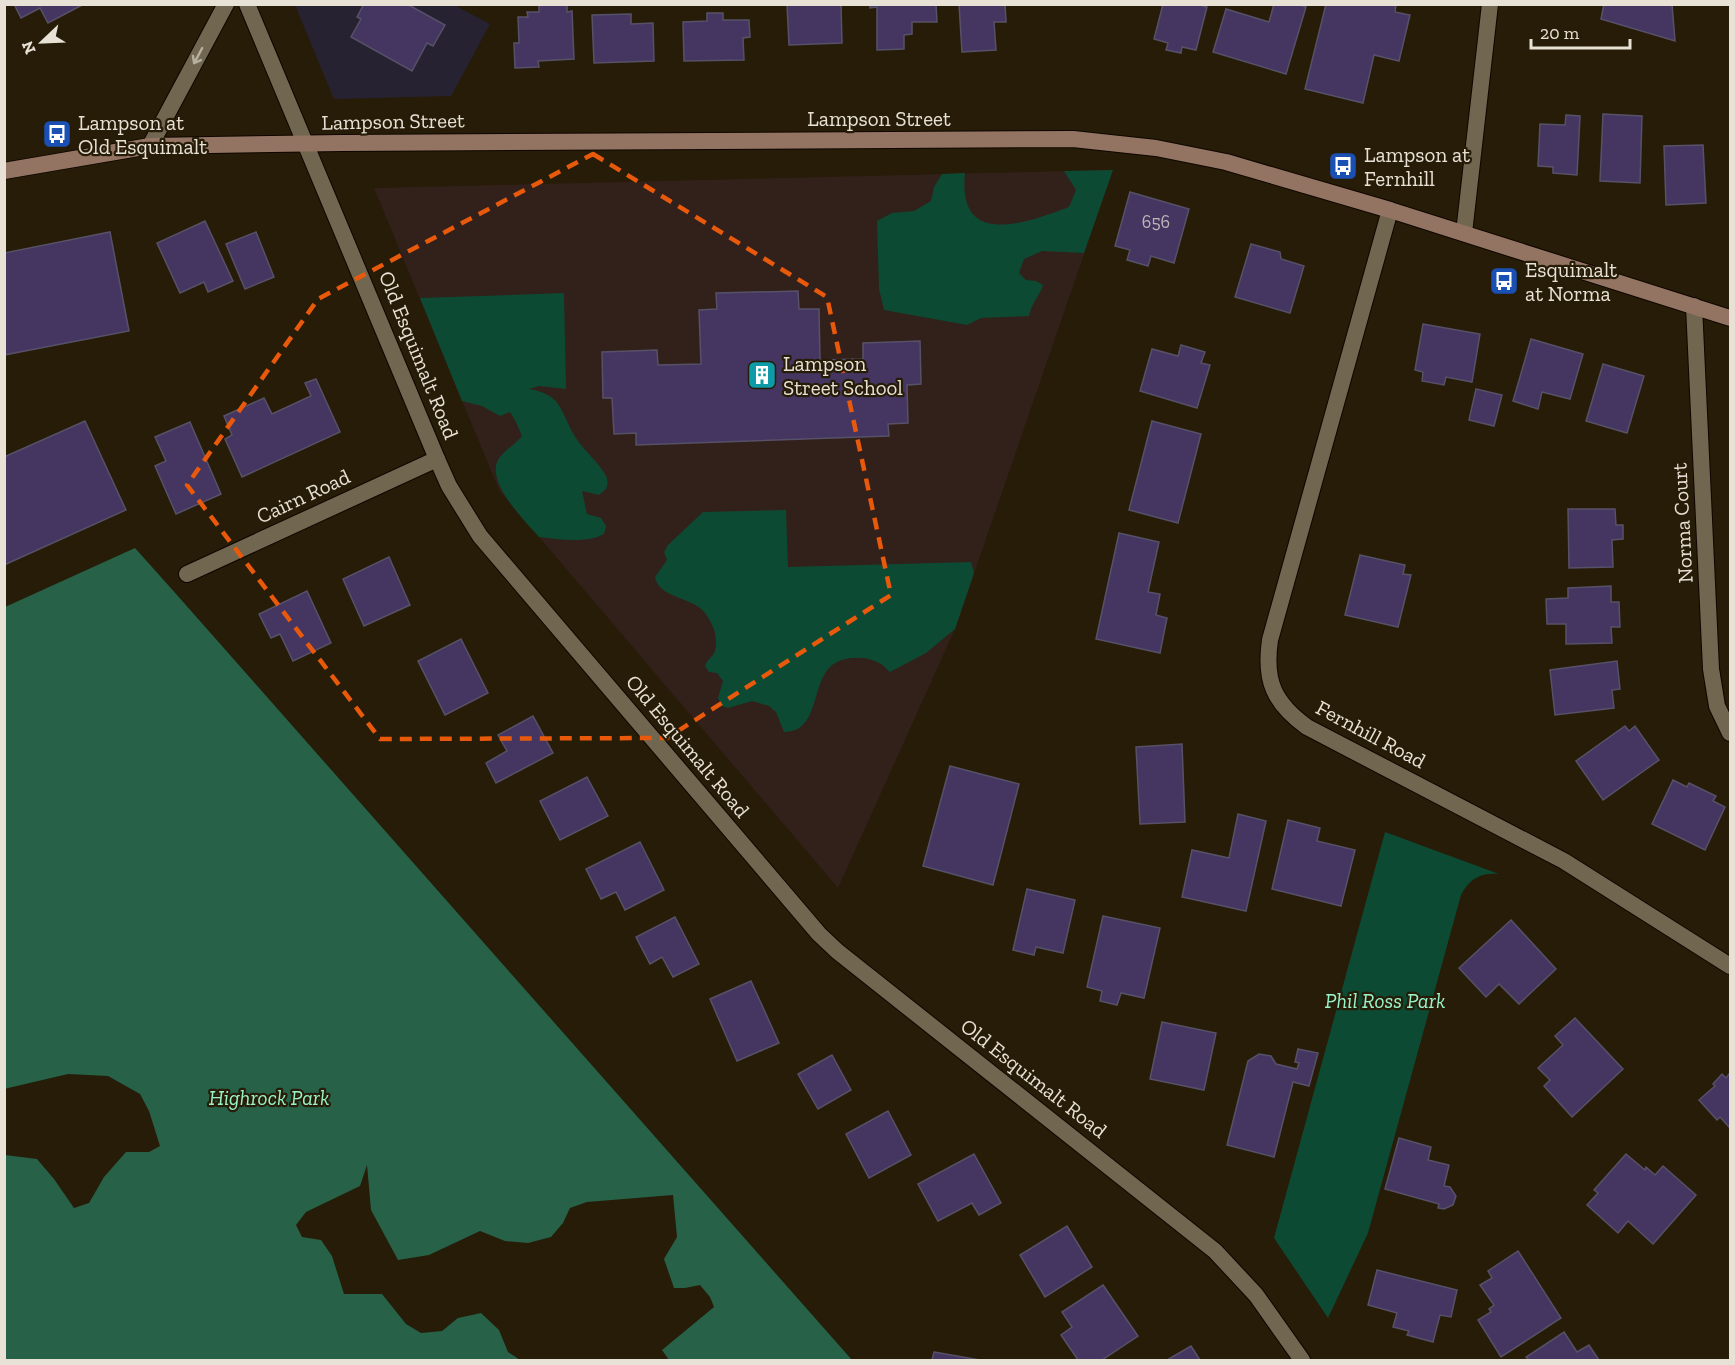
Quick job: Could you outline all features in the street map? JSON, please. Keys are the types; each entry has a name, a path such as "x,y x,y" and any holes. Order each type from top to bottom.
{"main road":[{"name":"Lampson Street","path":"4,171 150,146 1073,139 1156,148 1226,162 1390,210 1731,318"}],"street":[{"path":"150,146 226,4"},
{"name":"Old Esquimalt Road","path":"248,4 437,459 464,512 492,552 819,934 837,951 1215,1251 1256,1295 1302,1360"},
{"path":"1464,233 1490,4"},
{"name":"Fernhill Road","path":"1390,210 1270,640 1267,660 1270,681 1278,699 1291,715 1307,727 1564,861 1731,966"},
{"name":"Norma Court","path":"1694,306 1711,669 1717,706 1731,733"},
{"name":"Cairn Road","path":"187,574 437,459"}],"highlighted area":[{"path":"593,154 827,297 891,595 667,738 380,739 187,485 318,299"}],"shaded area":[{"path":"295,5 454,5 490,24 451,96 334,99"},
{"path":"1113,170 955,629 838,888 499,490 374,188"}],"green space":[{"path":"1113,170 1084,253 1042,251 1024,259 1019,273 1026,280 1036,281 1043,285 1029,316 981,318 967,325 884,310 879,289 877,221 892,213 914,211 931,201 934,187 942,174 965,173 965,197 972,212 983,221 997,225 1033,219 1069,207 1076,190 1064,171"},
{"path":"564,293 566,389 539,386 529,389 545,394 555,401 576,438 607,478 606,489 599,495 582,491 587,514 601,518 606,526 604,534 581,540 539,537 509,501 497,479 496,469 500,456 522,436 516,422 510,412 500,416 482,406 462,401 420,298"},
{"path":"786,510 788,567 971,562 974,573 955,629 926,653 890,672 873,660 867,659 853,658 835,663 824,675 813,707 803,725 795,730 784,732 776,712 769,706 752,701 728,708 722,706 718,698 723,681 717,673 709,672 705,666 716,648 711,622 700,608 661,588 655,577 667,560 664,552 668,545 703,512"},
{"name":"Highrock Park","path":"135,548 852,1360 669,1360 662,1350 714,1307 710,1297 700,1285 674,1288 664,1259 677,1237 673,1195 587,1202 570,1208 563,1223 551,1237 528,1243 505,1241 480,1231 429,1255 398,1260 371,1210 367,1165 360,1186 306,1212 296,1225 302,1237 321,1240 332,1256 344,1294 382,1294 406,1324 421,1333 442,1331 458,1318 481,1313 499,1330 508,1352 520,1360 5,1360 5,1155 37,1159 74,1208 89,1203 104,1177 126,1152 149,1152 160,1146 149,1111 140,1094 108,1076 68,1074 4,1089 5,607"},
{"name":"Phil Ross Park","path":"1385,832 1499,874 1487,874 1476,878 1461,895 1368,1233 1328,1318 1274,1238"}],"building":[{"path":"14,4 84,4 48,23 40,8 21,18"},
{"path":"364,4 407,4 445,25 433,46 427,43 412,71 351,37 361,19 357,17"},
{"path":"539,4 567,4 567,12 572,11 574,59 538,61 539,67 515,68 514,43 519,43 518,17 528,17 527,12 539,12"},
{"path":"787,4 841,4 842,43 789,45"},
{"path":"870,4 936,4 937,22 912,22 912,34 904,35 904,49 877,50 877,7 870,8"},
{"path":"959,4 1005,4 1006,22 994,22 996,50 962,52"},
{"path":"1163,4 1197,4 1207,7 1196,50 1182,47 1181,53 1166,50 1168,43 1154,39"},
{"path":"1274,4 1298,4 1306,7 1286,74 1213,52 1226,9 1269,22"},
{"path":"1326,4 1396,4 1395,12 1410,15 1399,61 1374,55 1363,103 1305,89"},
{"path":"1604,4 1672,4 1675,41 1601,19"},
{"path":"707,13 723,13 723,20 749,20 750,37 743,38 744,60 684,61 683,22 707,21"},
{"path":"631,14 631,24 653,23 654,61 594,63 592,15"},
{"path":"1603,114 1642,116 1640,183 1600,181"},
{"path":"1566,115 1580,116 1577,175 1553,173 1553,167 1538,166 1540,124 1565,125"},
{"path":"1703,145 1706,203 1666,205 1664,146"},
{"path":"1130,192 1189,209 1174,263 1151,256 1148,266 1127,260 1130,250 1115,246"},
{"path":"205,221 233,281 208,292 204,282 180,293 157,243"},
{"path":"110,232 129,331 4,355 4,253"},
{"path":"256,232 274,277 245,289 226,244"},
{"path":"1251,244 1280,252 1281,259 1304,266 1290,313 1235,297"},
{"name":"Lampson Street School","path":"798,291 799,309 819,309 820,360 863,359 863,343 920,341 921,384 907,385 908,423 888,424 889,436 636,445 636,433 614,434 612,398 603,398 602,352 657,350 658,365 701,364 699,310 717,309 716,293"},
{"path":"1423,324 1480,334 1472,382 1446,377 1444,385 1422,381 1423,372 1415,370"},
{"path":"1531,339 1583,354 1570,399 1542,392 1538,409 1513,401"},
{"path":"1181,345 1205,352 1201,363 1210,365 1197,408 1140,391 1152,349 1178,356"},
{"path":"1603,364 1644,376 1627,433 1586,421"},
{"path":"316,379 340,432 242,477 225,439 232,435 224,416 264,398 272,414 311,396 305,383"},
{"path":"1476,389 1502,395 1494,426 1469,420"},
{"path":"85,421 126,510 4,565 4,457"},
{"path":"1152,421 1201,434 1178,523 1129,510"},
{"path":"190,422 221,494 176,514 155,466 166,461 155,437"},
{"path":"1568,509 1615,509 1616,525 1623,525 1623,539 1612,540 1613,567 1569,568"},
{"path":"1119,533 1159,542 1148,592 1160,594 1156,615 1167,618 1160,653 1096,639"},
{"path":"1360,555 1405,565 1403,574 1411,575 1398,627 1345,615"},
{"path":"389,557 410,605 364,626 343,579"},
{"path":"1611,586 1611,602 1619,602 1620,627 1611,627 1612,643 1566,644 1566,624 1547,624 1546,599 1568,598 1568,588"},
{"path":"307,591 331,643 293,661 280,634 271,638 259,614"},
{"path":"461,639 488,693 445,715 418,661"},
{"path":"1617,661 1620,689 1612,690 1614,708 1555,715 1550,670"},
{"path":"533,716 553,753 496,783 486,763 507,751 498,735"},
{"path":"1625,726 1629,731 1635,726 1659,760 1603,800 1576,761"},
{"path":"1182,744 1185,822 1140,824 1136,747"},
{"path":"950,766 1019,784 993,885 923,866"},
{"path":"587,777 608,816 560,840 540,801"},
{"path":"1673,780 1687,787 1689,783 1716,796 1713,801 1725,807 1705,850 1652,824"},
{"path":"1238,814 1266,821 1246,911 1182,897 1192,850 1229,858"},
{"path":"1288,820 1320,828 1317,841 1355,850 1341,906 1272,889"},
{"path":"640,842 664,890 625,910 616,892 601,899 586,869"},
{"path":"1027,889 1075,900 1063,953 1036,947 1034,955 1013,950"},
{"path":"1103,916 1160,928 1144,998 1121,993 1117,1005 1100,1001 1102,991 1087,987"},
{"path":"675,917 699,964 673,977 662,957 650,964 636,937"},
{"path":"1511,920 1556,969 1519,1004 1499,984 1486,997 1459,968"},
{"path":"751,981 779,1043 737,1061 710,999"},
{"path":"1575,1018 1623,1069 1572,1117 1544,1086 1550,1080 1538,1068 1563,1045 1555,1036"},
{"path":"1162,1022 1216,1033 1204,1090 1150,1079"},
{"path":"1298,1049 1318,1053 1309,1086 1293,1082 1274,1157 1227,1145 1248,1061 1259,1054 1271,1056 1276,1064 1297,1069 1299,1063 1295,1062"},
{"path":"832,1055 851,1090 818,1109 798,1074"},
{"path":"1730,1073 1730,1128 1720,1117 1717,1120 1699,1100 1715,1086 1713,1084 1722,1074 1726,1078"},
{"path":"888,1111 911,1155 869,1178 846,1134"},
{"path":"1399,1138 1431,1147 1428,1160 1449,1165 1444,1186 1450,1187 1456,1196 1453,1205 1444,1209 1438,1208 1439,1204 1385,1189"},
{"path":"974,1154 1001,1203 979,1215 972,1203 938,1221 918,1184"},
{"path":"1626,1154 1645,1170 1646,1167 1655,1175 1663,1166 1696,1195 1653,1244 1628,1221 1618,1233 1587,1205 1598,1193 1594,1190"},
{"path":"1067,1226 1092,1267 1045,1297 1020,1255"},
{"path":"1518,1251 1561,1318 1501,1357 1478,1320 1491,1312 1489,1309 1494,1305 1480,1285 1492,1278 1488,1271"},
{"path":"1377,1270 1457,1290 1451,1317 1440,1315 1433,1342 1407,1335 1409,1331 1393,1327 1397,1313 1368,1305"},
{"path":"1103,1285 1138,1336 1102,1360 1078,1360 1061,1335 1072,1327 1062,1312"},
{"path":"1564,1332 1577,1352 1589,1345 1599,1360 1529,1360 1526,1357"},
{"path":"1191,1346 1200,1360 1167,1360"},
{"path":"934,1352 980,1360 932,1360"}],"place":[{"name":"Lampson at Old Esquimalt","path":"57,134"},
{"name":"Lampson at Fernhill","path":"1343,166"},
{"name":"Esquimalt at Norma","path":"1504,281"},
{"name":"Lampson Street School","path":"762,375"}]}
